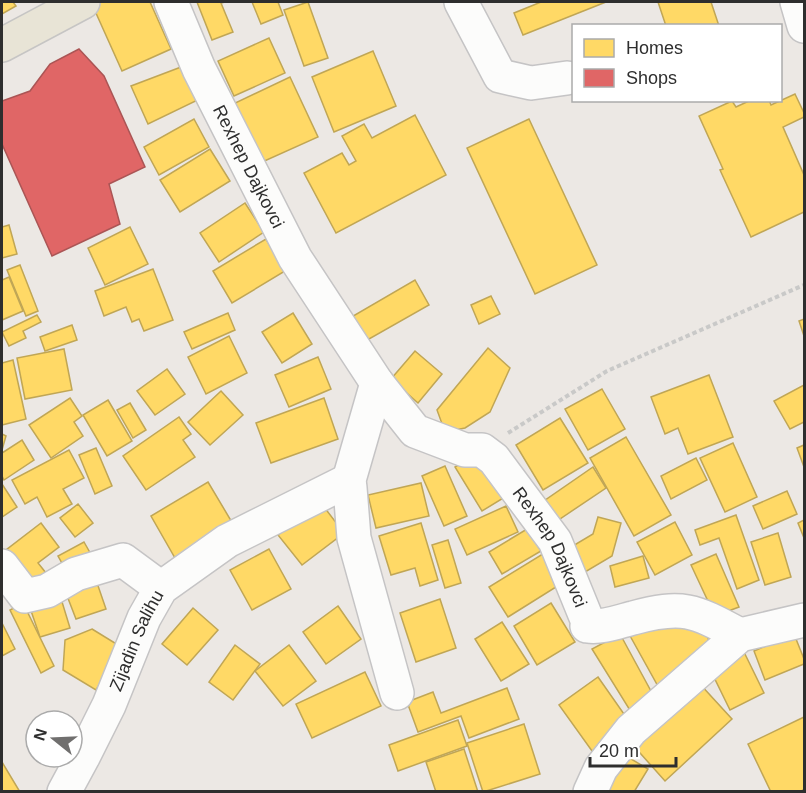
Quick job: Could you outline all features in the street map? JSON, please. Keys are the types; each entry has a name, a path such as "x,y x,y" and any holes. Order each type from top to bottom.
{"main road":[{"path":"2,45 83,2"}],"street":[{"name":"Rexhep Dajkovci","path":"171,2 199,69 295,258 377,383 415,431 465,450 482,450 494,459 555,541 588,622 587,626 598,627 652,613 675,610 691,612 740,635"},
{"path":"461,2 500,75 531,83 567,78"},
{"path":"796,2 804,26"},
{"path":"377,383 350,495 354,538 397,693"},
{"name":"Zijadin Salihu","path":"64,792 109,705 144,618 161,588 227,541 350,495"},
{"path":"2,566 26,597 47,591 76,574 123,560 161,588"},
{"path":"590,792 601,768 631,730 740,635 804,620"}],"path":[{"path":"482,450 607,370 804,285"}],"building: Homes":[{"path":"2,2 13,2 16,6 2,14"},
{"path":"91,2 150,2 171,49 122,71"},
{"path":"197,2 225,2 221,3 233,32 212,40"},
{"path":"252,2 278,2 283,15 261,24"},
{"path":"308,2 328,58 304,66 284,10"},
{"path":"541,2 606,2 523,35 514,13"},
{"path":"658,2 711,2 718,24 665,24"},
{"path":"269,38 285,73 234,96 218,61"},
{"path":"373,51 396,106 334,132 312,77"},
{"path":"189,64 206,96 148,124 131,86"},
{"path":"290,77 318,137 260,163 233,104"},
{"path":"795,94 804,113 804,117 783,127 804,175 804,212 751,237 720,170 723,169 699,116 730,102 736,107 747,102 770,102 771,105 782,102"},
{"path":"415,115 446,175 336,233 304,173 342,153 349,165 356,161 342,136 364,124 372,138"},
{"path":"194,119 209,147 159,175 144,147"},
{"path":"529,119 597,265 535,294 467,148"},
{"path":"210,149 230,181 180,212 160,180"},
{"path":"245,203 264,232 219,262 200,233"},
{"path":"9,225 17,254 2,258 2,227"},
{"path":"130,227 148,264 105,285 88,248"},
{"path":"266,239 285,271 232,303 213,271"},
{"path":"20,265 38,311 26,316 7,270"},
{"path":"153,269 173,320 144,331 139,319 132,322 126,307 104,316 95,291"},
{"path":"9,277 23,311 2,320 2,280"},
{"path":"415,280 429,305 362,343 348,319"},
{"path":"491,296 500,314 479,324 471,305"},
{"path":"228,313 235,330 192,349 184,332"},
{"path":"293,313 312,344 282,363 262,332"},
{"path":"37,315 41,322 23,331 26,338 9,346 2,332"},
{"path":"804,319 804,336 799,321"},
{"path":"72,325 77,340 45,351 40,337"},
{"path":"229,336 247,373 206,394 188,357"},
{"path":"488,348 510,368 490,412 465,428 445,432 437,410"},
{"path":"64,349 72,390 25,399 17,358"},
{"path":"415,351 442,374 418,403 391,379"},
{"path":"318,357 331,389 289,407 275,375"},
{"path":"13,360 26,419 2,425 2,363"},
{"path":"167,369 185,394 155,415 137,391"},
{"path":"709,375 733,437 688,454 678,428 665,434 651,397"},
{"path":"804,385 804,422 790,429 774,401"},
{"path":"602,389 625,429 588,450 565,409"},
{"path":"221,391 243,415 210,445 188,422"},
{"path":"70,398 82,416 74,422 83,436 51,458 29,425"},
{"path":"324,398 338,439 271,463 256,423"},
{"path":"108,400 132,441 107,456 83,415"},
{"path":"130,403 146,430 133,438 117,410"},
{"path":"179,417 191,434 183,440 195,457 146,490 123,456"},
{"path":"560,418 588,463 543,490 516,445"},
{"path":"2,434 6,436 2,450"},
{"path":"626,437 671,515 634,536 590,458"},
{"path":"22,440 34,460 4,480 2,453"},
{"path":"733,443 757,497 725,512 700,458"},
{"path":"804,445 804,467 797,448"},
{"path":"96,448 112,486 95,494 79,455"},
{"path":"69,450 84,478 63,489 72,504 47,517 37,497 25,504 12,480"},
{"path":"478,452 505,497 482,511 455,467"},
{"path":"696,458 707,480 671,499 661,476"},
{"path":"445,466 467,516 444,526 422,476"},
{"path":"593,467 606,488 554,523 541,503"},
{"path":"208,482 233,524 175,558 151,516"},
{"path":"421,483 429,516 376,528 368,495"},
{"path":"2,484 17,507 2,517"},
{"path":"787,491 797,514 763,529 753,506"},
{"path":"321,503 344,533 302,565 278,535"},
{"path":"78,504 93,523 75,537 60,518"},
{"path":"506,506 518,532 467,555 455,529"},
{"path":"736,515 759,580 737,589 719,538 700,545 695,530"},
{"path":"598,517 621,523 612,556 580,575 566,550 593,534"},
{"path":"804,520 804,538 798,523"},
{"path":"675,522 692,555 655,575 637,542"},
{"path":"41,523 59,547 38,563 46,573 33,584 6,550"},
{"path":"421,523 438,580 420,586 415,568 391,575 379,536"},
{"path":"527,529 541,551 502,574 489,552"},
{"path":"778,533 791,577 765,585 751,542"},
{"path":"448,540 461,583 445,588 432,545"},
{"path":"84,542 93,558 67,572 58,556"},
{"path":"269,549 291,589 252,610 230,570"},
{"path":"546,552 564,582 508,617 489,587"},
{"path":"716,554 739,607 715,616 691,565"},
{"path":"643,556 649,578 615,587 610,566"},
{"path":"95,577 106,609 76,619 64,588"},
{"path":"59,592 70,628 40,637 28,602"},
{"path":"440,599 456,648 416,662 400,613"},
{"path":"23,603 54,666 41,673 10,610"},
{"path":"551,603 575,642 537,665 514,626"},
{"path":"338,606 361,639 326,664 303,632"},
{"path":"193,608 218,630 187,665 162,644"},
{"path":"502,622 529,664 501,681 475,639"},
{"path":"2,623 15,649 2,656"},
{"path":"695,623 708,637 710,653 664,697 629,634 642,630"},
{"path":"92,629 123,648 96,690 63,670 65,640"},
{"path":"620,634 658,704 636,720 592,649"},
{"path":"794,634 804,664 765,680 754,651"},
{"path":"235,645 260,664 233,700 209,682"},
{"path":"289,645 316,681 283,706 255,671"},
{"path":"742,648 764,693 730,710 708,665"},
{"path":"365,672 381,706 312,738 296,704"},
{"path":"598,677 631,724 592,751 559,705"},
{"path":"699,683 732,719 665,781 632,744"},
{"path":"507,688 519,719 469,738 461,716 418,732 407,702 433,692 441,713"},
{"path":"804,717 804,789 800,792 771,792 748,744"},
{"path":"458,720 467,746 398,771 389,745"},
{"path":"524,724 540,774 483,792 467,743"},
{"path":"464,749 478,792 436,792 426,762"},
{"path":"621,753 648,769 634,792 613,792 602,785"},
{"path":"2,762 20,792 2,792"}],"building: Shops":[{"path":"79,49 104,76 145,167 109,184 120,224 52,256 2,144 2,101 30,91 50,64"}]}
